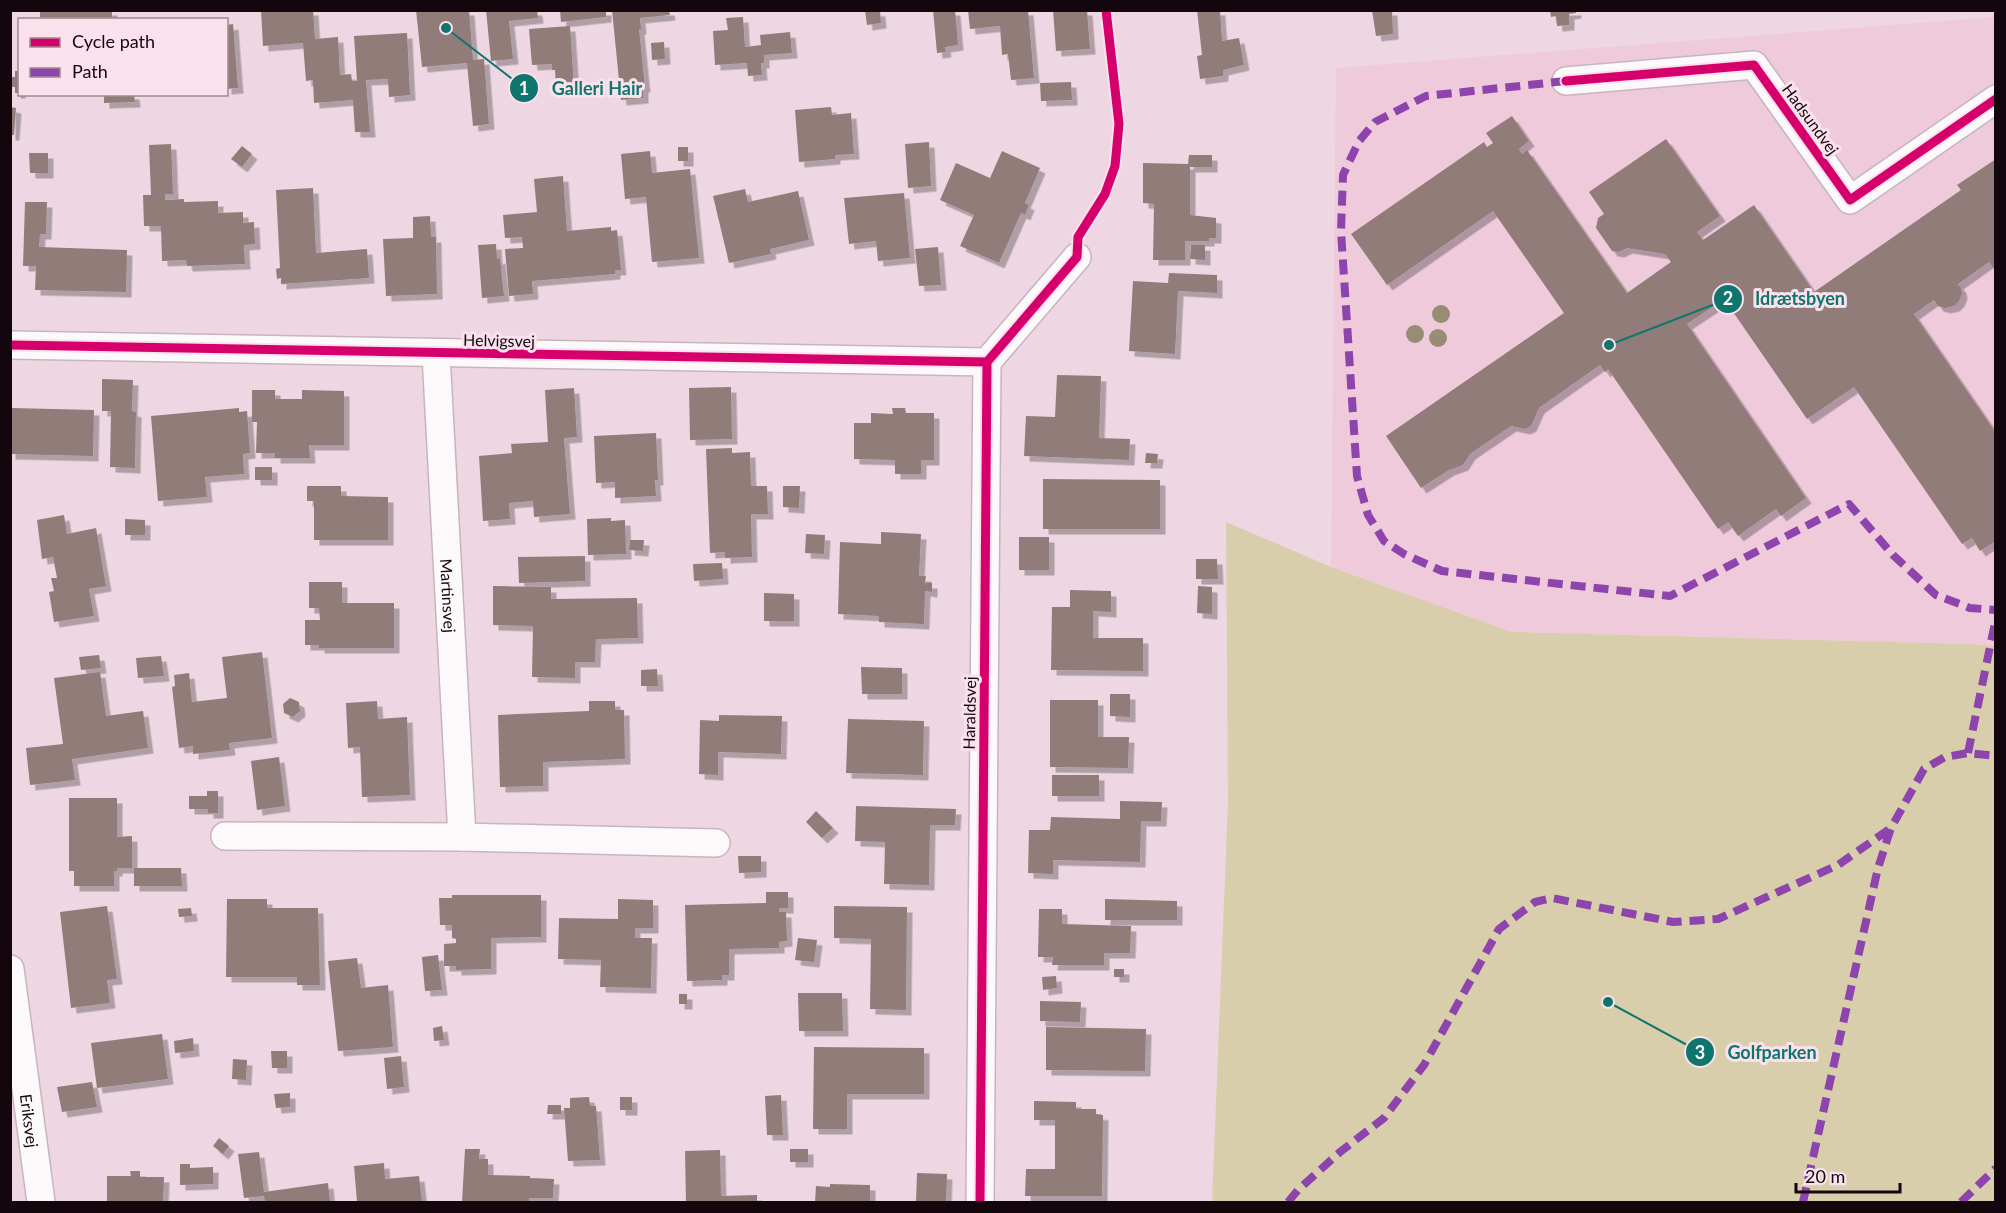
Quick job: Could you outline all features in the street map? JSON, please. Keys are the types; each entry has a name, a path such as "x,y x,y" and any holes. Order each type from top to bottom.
{"street":[{"name":"Hadsundvej","path":"1566,81 1754,65 1850,200 1995,99"},
{"path":"987,362 1077,256"},
{"name":"Helvigsvej","path":"10,345 987,362"},
{"name":"Martinsvej","path":"436,354 462,837"},
{"name":"Haraldsvej","path":"980,1203 987,362"},
{"path":"225,836 462,837 717,843"},
{"name":"Eriksvej","path":"10,969 41,1203"}],"shaded area":[{"path":"1995,17 1995,646 1512,632 1331,567 1336,68"},
{"path":"1226,522 1331,567 1512,632 1995,646 1995,1202 1212,1202 1228,801"}],"building":[{"path":"112,10 112,18 40,18 40,12"},
{"path":"261,10 313,10 315,39 338,37 340,75 351,74 352,81 357,81 354,36 407,33 410,95 389,97 388,79 366,80 370,132 355,132 353,100 314,103 313,80 306,81 303,43 263,46"},
{"path":"416,10 469,10 473,60 484,59 489,124 473,126 467,63 422,67"},
{"path":"486,10 537,10 538,18 509,21 513,59 491,61"},
{"path":"560,10 606,10 606,17 561,22"},
{"path":"612,10 669,10 670,15 640,18 645,87 643,87 643,98 621,100"},
{"path":"865,10 880,11 881,23 867,25"},
{"path":"933,10 955,10 958,45 945,47 946,52 937,53"},
{"path":"968,10 1028,10 1034,78 1011,80 1008,54 1002,55 1000,26 970,29"},
{"path":"1053,10 1087,10 1090,49 1056,51"},
{"path":"1197,10 1220,10 1222,41 1239,38 1244,65 1223,70 1223,76 1200,79 1197,56 1202,55"},
{"path":"1372,10 1392,10 1393,34 1376,36"},
{"path":"1550,10 1576,10 1576,13 1569,14 1569,25 1557,26 1556,16 1551,17"},
{"path":"743,17 745,47 761,45 760,35 790,32 792,53 764,55 764,63 761,63 762,75 748,76 747,63 715,65 713,31 728,30 726,18"},
{"path":"233,24 238,88 228,89 228,25"},
{"path":"570,26 574,87 556,89 555,70 552,70 552,64 532,65 529,29"},
{"path":"664,42 665,59 652,60 651,43"},
{"path":"15,71 18,71 18,93 15,93 15,87 12,87 12,77 15,77"},
{"path":"1071,82 1072,100 1041,101 1040,83"},
{"path":"104,96 134,96 135,102 104,103"},
{"path":"10,107 16,108 14,135 10,135"},
{"path":"831,107 832,115 851,113 854,154 835,155 835,159 799,162 795,110"},
{"path":"1512,116 1529,141 1519,149 1522,154 1527,150 1627,293 1671,262 1665,254 1627,248 1619,252 1612,251 1596,228 1598,218 1604,214 1589,192 1666,139 1720,216 1697,232 1703,240 1754,205 1814,292 1961,190 1957,185 1996,159 1996,272 1989,262 1958,284 1962,294 1954,306 1945,308 1938,306 1934,300 1914,314 1996,433 1996,541 1980,551 1972,538 1962,544 1854,387 1807,419 1731,309 1714,306 1687,324 1806,498 1781,516 1776,509 1738,536 1728,522 1718,529 1608,369 1605,372 1600,365 1539,408 1531,426 1525,429 1511,426 1470,454 1463,465 1449,470 1421,488 1386,436 1564,313 1493,211 1387,285 1351,234 1484,142 1487,147 1493,143 1486,133"},
{"path":"929,142 931,186 908,188 905,144"},
{"path":"171,144 173,194 165,194 165,200 218,201 218,213 243,212 243,223 254,222 255,244 244,245 245,264 187,266 186,260 162,261 161,226 144,226 143,195 151,195 149,145"},
{"path":"242,146 252,154 242,167 231,159"},
{"path":"678,147 688,147 688,161 678,161"},
{"path":"650,151 652,173 690,169 699,258 652,262 646,197 625,199 621,154"},
{"path":"1002,151 1040,168 1025,203 1029,205 1025,215 1021,213 999,263 960,246 974,215 940,200 956,163 990,178"},
{"path":"29,153 48,153 48,173 30,173"},
{"path":"1189,155 1212,155 1212,167 1190,167 1190,215 1216,218 1216,238 1209,238 1209,241 1185,241 1185,260 1153,260 1154,204 1143,203 1143,163 1188,164"},
{"path":"563,176 567,231 611,227 611,231 617,230 621,270 615,270 615,274 532,281 533,294 509,296 505,249 523,248 522,237 505,238 503,215 537,212 534,179"},
{"path":"313,188 316,253 367,249 369,278 281,284 281,278 277,279 276,269 280,268 276,190"},
{"path":"745,189 748,202 798,191 809,240 770,249 771,254 729,263 713,196"},
{"path":"904,193 910,258 878,261 876,241 849,244 844,198"},
{"path":"25,202 47,202 46,234 40,234 39,247 127,250 126,292 35,290 36,266 23,266"},
{"path":"430,216 431,237 436,237 437,294 386,296 383,239 413,238 413,217"},
{"path":"496,244 497,259 500,258 504,296 482,298 478,245"},
{"path":"1191,245 1205,245 1205,260 1190,259"},
{"path":"938,247 941,285 919,286 915,249"},
{"path":"1169,273 1217,275 1217,293 1178,291 1175,354 1129,351 1133,281 1168,283"},
{"path":"1057,375 1101,376 1099,438 1130,439 1129,460 1024,456 1026,416 1055,417"},
{"path":"102,379 133,380 132,411 136,412 135,468 110,467 111,411 102,411"},
{"path":"731,387 732,439 690,440 689,388"},
{"path":"574,388 577,437 564,438 570,514 534,517 533,501 509,503 510,519 483,521 479,456 512,453 511,444 548,442 545,390"},
{"path":"252,390 275,390 275,399 302,399 302,390 344,391 344,445 309,445 310,458 275,458 275,453 256,453 257,422 252,422"},
{"path":"12,408 94,410 93,456 10,454"},
{"path":"239,408 239,412 247,411 250,453 243,454 244,474 205,477 207,497 158,501 151,416"},
{"path":"892,408 905,408 906,413 934,413 934,460 921,460 921,474 895,474 895,460 854,459 854,423 871,423 871,413 893,414"},
{"path":"656,433 658,480 655,480 656,496 615,498 615,482 596,483 594,436"},
{"path":"732,448 732,453 750,452 751,486 767,486 768,514 751,514 752,557 725,558 725,552 710,553 706,449"},
{"path":"1146,453 1158,454 1157,463 1145,463"},
{"path":"255,467 272,467 272,480 255,480"},
{"path":"1043,479 1160,480 1160,529 1043,529"},
{"path":"307,486 341,486 341,496 388,497 388,540 314,540 314,501 307,501"},
{"path":"783,486 800,486 799,508 783,507"},
{"path":"64,515 67,534 96,528 106,586 89,589 94,616 54,622 49,592 54,591 51,578 57,578 53,557 42,559 37,520"},
{"path":"611,518 611,521 625,520 626,554 588,555 587,519"},
{"path":"125,519 145,520 145,535 125,535"},
{"path":"881,532 921,534 919,576 926,576 925,583 932,583 932,592 925,591 924,624 879,622 879,616 838,614 840,542 881,544"},
{"path":"806,534 825,535 824,554 805,553"},
{"path":"1019,537 1049,537 1049,570 1019,570"},
{"path":"630,540 644,540 643,551 629,550"},
{"path":"585,556 585,581 519,583 518,557"},
{"path":"1196,559 1217,559 1218,579 1196,579"},
{"path":"722,563 723,579 694,581 693,564"},
{"path":"309,582 342,582 342,603 394,603 394,648 319,648 319,645 305,645 305,620 320,620 319,608 309,608"},
{"path":"493,586 551,587 551,599 637,598 638,638 596,639 595,662 575,662 575,678 532,677 533,626 493,625"},
{"path":"1198,586 1212,587 1212,614 1197,613"},
{"path":"1070,590 1111,591 1111,612 1093,611 1093,638 1143,638 1143,671 1051,670 1052,607 1070,607"},
{"path":"764,593 794,594 794,621 764,621"},
{"path":"262,652 272,738 229,743 230,750 193,754 193,746 179,748 172,687 175,686 174,675 189,673 192,702 227,698 222,657"},
{"path":"99,655 101,668 81,670 79,657"},
{"path":"161,656 164,676 138,678 136,658"},
{"path":"861,667 902,668 902,694 862,694"},
{"path":"657,669 658,686 641,686 641,670"},
{"path":"100,672 106,716 143,711 148,748 72,759 75,780 30,785 26,748 63,744 54,678"},
{"path":"1110,694 1130,694 1130,717 1110,716"},
{"path":"290,698 299,702 300,711 293,717 284,713 283,704"},
{"path":"1050,700 1098,700 1098,737 1129,737 1128,768 1050,767"},
{"path":"377,701 378,719 407,717 410,795 362,797 360,747 348,748 346,703"},
{"path":"589,701 615,701 615,710 624,710 625,759 543,762 543,786 500,787 498,715 589,711"},
{"path":"719,715 782,716 781,754 718,752 718,775 699,774 700,720 719,721"},
{"path":"848,719 924,721 923,775 846,773"},
{"path":"279,757 285,806 257,810 251,761"},
{"path":"1052,775 1099,775 1099,796 1052,796"},
{"path":"207,791 218,791 218,813 208,813 208,809 189,809 189,796 207,796"},
{"path":"69,798 117,798 117,837 132,836 132,868 117,868 117,871 114,871 114,886 74,886 74,871 69,871"},
{"path":"1120,801 1162,802 1161,821 1141,821 1140,862 1053,860 1053,874 1028,873 1029,830 1050,830 1051,817 1120,819"},
{"path":"856,806 956,809 955,825 930,825 929,885 884,884 885,842 855,841"},
{"path":"816,811 833,828 822,838 806,822"},
{"path":"738,856 761,856 761,872 739,873"},
{"path":"134,868 181,868 182,886 134,886"},
{"path":"766,892 788,892 788,908 779,908 779,912 786,912 787,941 779,942 779,948 729,949 729,975 722,975 722,980 687,981 685,905 766,903"},
{"path":"452,895 541,895 541,937 491,938 491,969 456,970 456,966 444,966 444,944 456,943 456,939 452,938 452,925 440,925 439,898 452,898"},
{"path":"227,899 267,899 267,908 318,908 320,985 297,985 297,977 226,977"},
{"path":"618,899 653,900 653,928 635,928 635,938 652,938 651,988 600,987 601,960 558,959 559,918 618,919"},
{"path":"1105,899 1177,901 1177,920 1105,920"},
{"path":"107,906 117,979 107,980 110,1003 71,1008 60,912"},
{"path":"834,906 907,907 906,1010 870,1009 871,939 834,938"},
{"path":"191,908 192,916 179,917 178,909"},
{"path":"1039,909 1062,909 1062,924 1131,926 1130,953 1104,953 1104,965 1052,965 1053,957 1038,957"},
{"path":"798,938 817,940 814,962 795,960"},
{"path":"438,955 442,990 425,991 422,957"},
{"path":"357,958 361,988 388,985 393,1047 338,1051 328,961"},
{"path":"1114,969 1124,969 1124,977 1114,977"},
{"path":"1056,976 1057,988 1043,990 1042,977"},
{"path":"798,993 842,993 843,1031 799,1031"},
{"path":"679,994 687,994 687,1004 679,1004"},
{"path":"1040,1001 1081,1002 1080,1022 1040,1021"},
{"path":"442,1026 444,1040 434,1041 433,1028"},
{"path":"1046,1027 1146,1029 1145,1071 1046,1070"},
{"path":"162,1034 168,1079 97,1088 91,1043"},
{"path":"193,1038 194,1051 175,1053 174,1041"},
{"path":"814,1047 924,1048 924,1094 847,1094 847,1129 813,1129"},
{"path":"271,1051 287,1051 287,1068 272,1068"},
{"path":"401,1056 404,1087 387,1089 384,1058"},
{"path":"233,1059 247,1060 246,1080 232,1079"},
{"path":"92,1082 97,1107 62,1112 57,1087"},
{"path":"290,1093 290,1107 276,1108 274,1094"},
{"path":"781,1095 783,1135 767,1135 765,1096"},
{"path":"589,1097 590,1106 596,1106 600,1160 568,1161 564,1108 570,1108 570,1098"},
{"path":"620,1097 632,1097 632,1110 620,1110"},
{"path":"1034,1101 1076,1102 1076,1109 1096,1109 1096,1114 1103,1115 1102,1196 1025,1196 1026,1169 1055,1169 1055,1120 1034,1120"},
{"path":"548,1105 561,1105 561,1114 547,1114"},
{"path":"219,1138 229,1146 223,1154 213,1146"},
{"path":"465,1149 480,1149 479,1159 488,1159 488,1175 554,1179 553,1198 529,1198 529,1202 462,1202"},
{"path":"790,1149 808,1149 808,1162 790,1162"},
{"path":"720,1150 721,1196 757,1195 757,1202 686,1202 685,1151"},
{"path":"259,1152 264,1192 328,1183 330,1202 265,1202 264,1196 244,1198 238,1154"},
{"path":"384,1163 385,1179 419,1176 422,1202 357,1202 354,1166"},
{"path":"180,1164 190,1164 190,1168 213,1167 213,1184 180,1185"},
{"path":"130,1171 140,1171 140,1177 164,1177 163,1202 107,1202 107,1176 131,1176"},
{"path":"917,1173 947,1174 946,1202 916,1202"},
{"path":"830,1184 870,1185 870,1202 815,1202 816,1186 830,1187"}],"marked path":[{"path":"1566,81 1426,96 1375,122 1359,141 1343,175 1341,231 1357,476 1368,515 1384,541 1404,554 1442,571 1670,596 1849,504 1893,555 1936,595 1970,608 1996,610"},
{"path":"1968,753 1996,618"},
{"path":"1803,1202 1878,868 1891,828 1924,769 1945,757 1968,753 1996,756"},
{"path":"1288,1202 1340,1152 1384,1118 1424,1065 1499,929 1535,902 1552,898 1673,922 1718,919 1838,865 1891,828"},
{"path":"1961,1202 1996,1168"}],"cycle path":[{"path":"980,1202 987,362 1077,257 1078,237 1105,194 1115,166 1119,124 1106,10"},
{"path":"1566,81 1754,65 1850,200 1996,99"},
{"path":"10,345 987,362"}],"place":[{"name":"Galleri Hair","path":"446,28"},
{"name":"Idrætsbyen","path":"1609,345"},
{"name":"Golfparken","path":"1608,1002"}]}
